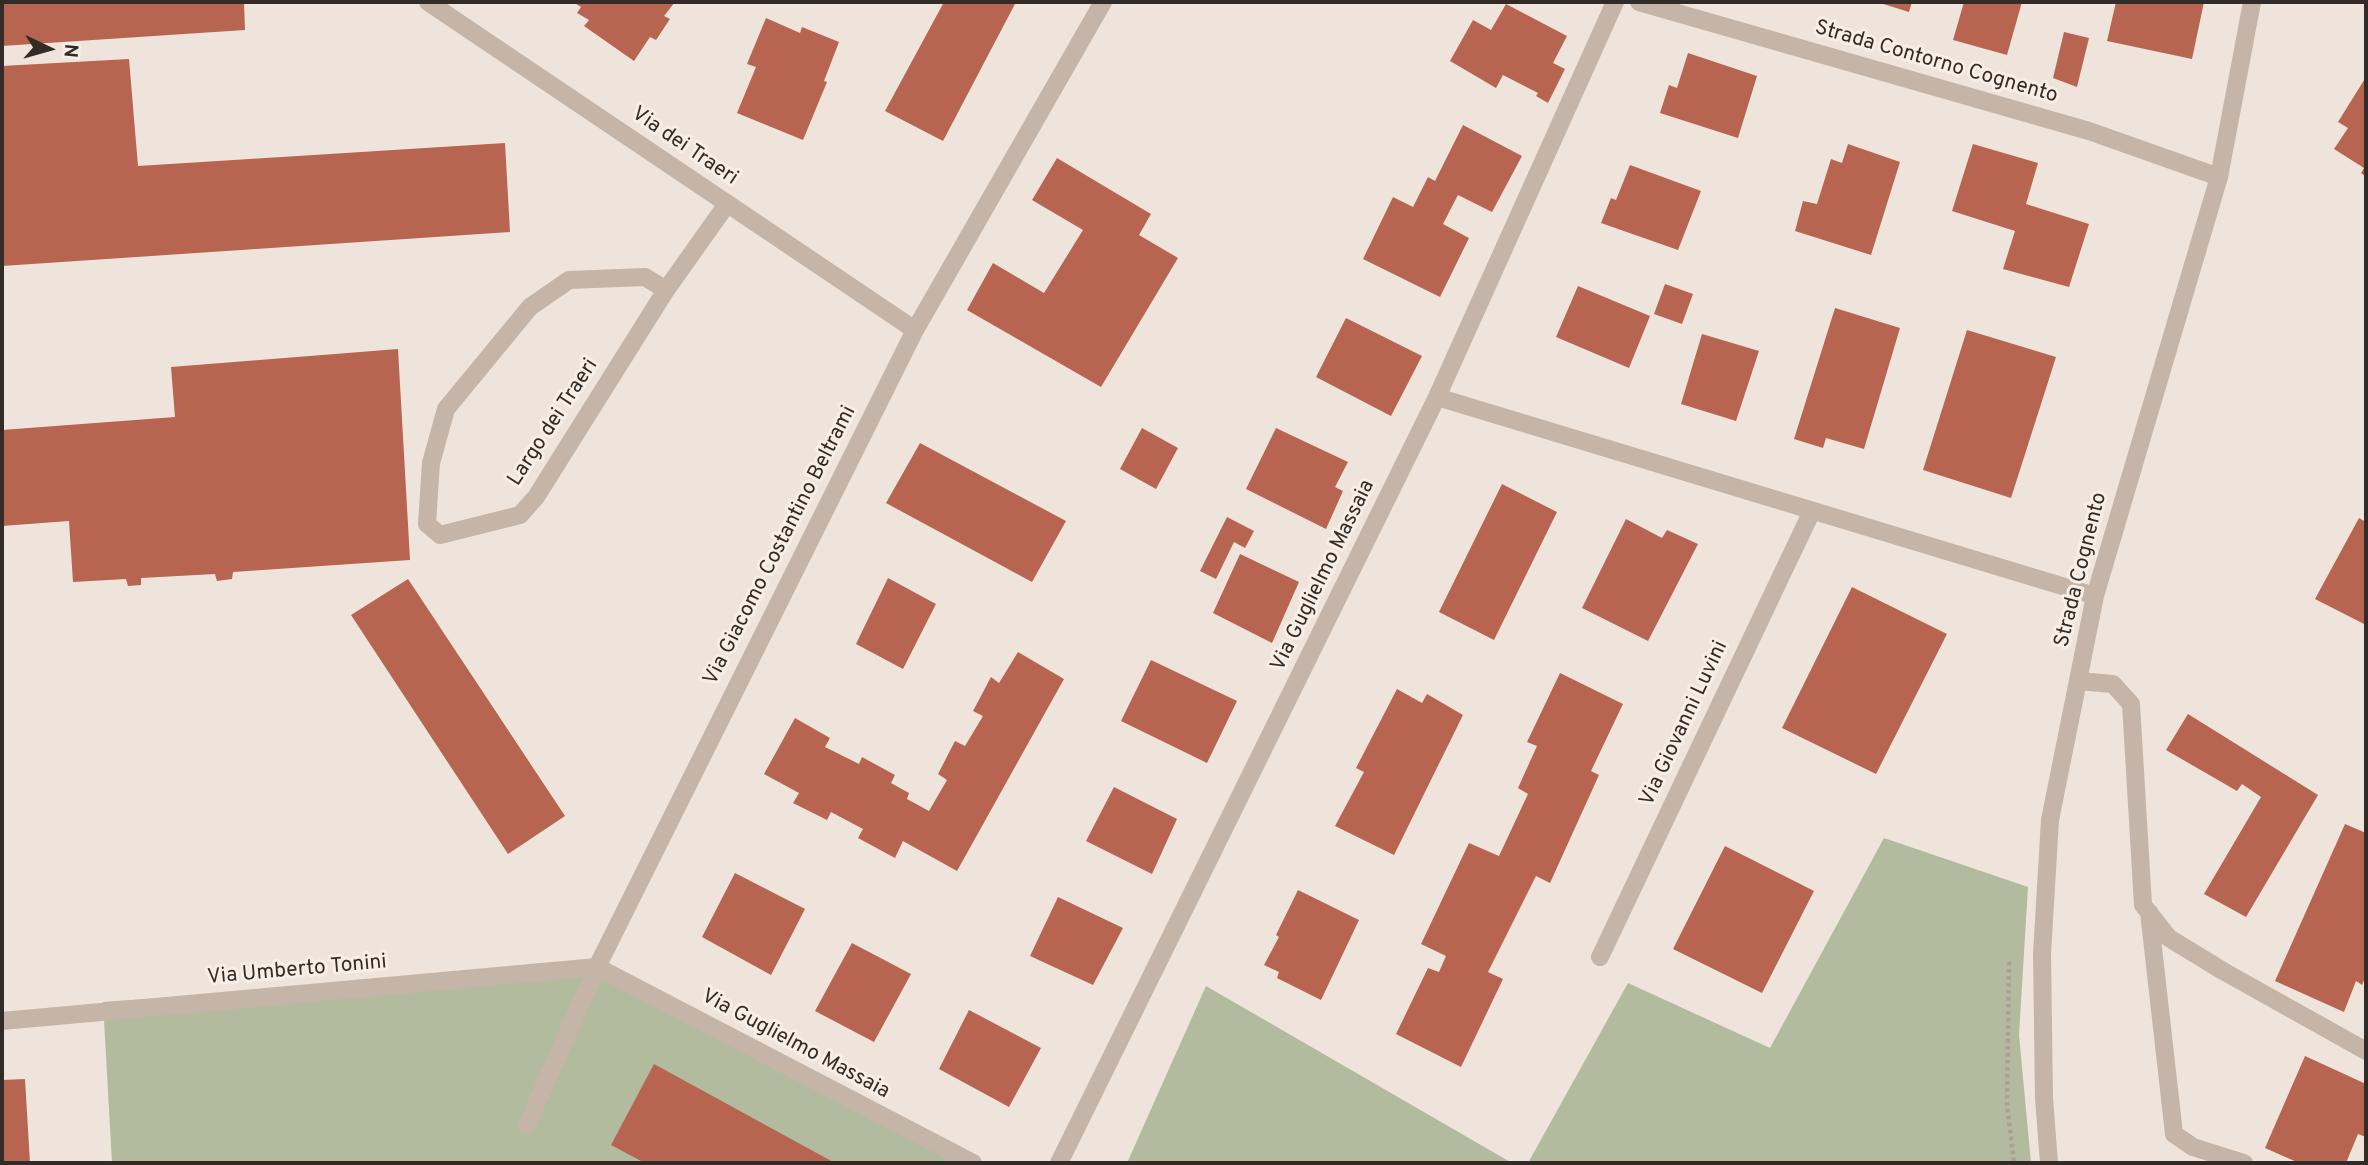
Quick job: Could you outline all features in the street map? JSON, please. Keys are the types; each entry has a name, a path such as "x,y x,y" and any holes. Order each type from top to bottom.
{"street":[{"name":"Via dei Traeri","path":"428,2 915,330"},
{"name":"Via Giacomo Costantino Beltrami","path":"527,1125 597,967 915,330 1103,2"},
{"name":"Via Guglielmo Massaia","path":"1059,1163 1437,397 1615,2"},
{"name":"Strada Contorno Cognento","path":"1639,2 2090,131 2219,177"},
{"name":"Strada Cognento","path":"2049,1163 2044,1098 2042,954 2050,820 2095,596 2219,177 2252,2"},
{"name":"Largo dei Traeri","path":"666,290 645,277 569,280 530,307 446,409 431,463 427,524 440,535 520,514 536,497 666,290 727,204"},
{"path":"1437,397 2095,596"},
{"name":"Via Giovanni Luvini","path":"1600,957 1812,511"},
{"path":"2078,681 2113,684 2131,705 2143,905 2169,938 2366,1052"},
{"path":"2149,912 2174,1134 2193,1147 2244,1163"},
{"name":"Via Guglielmo Massaia","path":"597,967 973,1163"},
{"name":"Via Umberto Tonini","path":"2,1021 597,967"}],"green space":[{"path":"1884,838 2028,887 2019,1035 2031,1163 1528,1163 1628,983 1770,1048"},
{"path":"601,966 965,1163 112,1163 103,1002"},
{"path":"1206,986 1512,1163 1127,1163"}],"building":[{"path":"2,2 244,2 245,30 2,46"},
{"path":"573,2 675,2 664,16 670,19 656,40 650,37 634,61 584,26 589,20 577,13 581,7"},
{"path":"944,2 1016,2 943,141 885,111"},
{"path":"1877,2 1912,2 1909,12"},
{"path":"1964,2 2022,2 2007,55 1953,40"},
{"path":"2116,2 2204,2 2192,59 2107,41"},
{"path":"1506,4 1567,36 1553,63 1565,69 1548,103 1536,96 1538,93 1503,75 1496,88 1450,61 1473,20 1491,30"},
{"path":"766,18 800,33 802,27 839,42 824,81 827,82 803,140 737,113 756,67 747,64"},
{"path":"2064,32 2089,38 2077,87 2053,78"},
{"path":"1688,53 1757,76 1738,138 1660,113 1669,85 1677,88"},
{"path":"129,59 138,166 505,143 510,232 2,266 2,66"},
{"path":"2366,77 2366,177 2361,173 2364,168 2334,149 2348,128 2338,122"},
{"path":"1463,125 1522,156 1492,212 1458,195 1443,224 1469,238 1440,297 1363,259 1393,197 1413,207 1428,177 1435,181"},
{"path":"1848,144 1900,162 1871,255 1795,231 1803,201 1817,204 1831,159 1842,163"},
{"path":"1973,144 2038,163 2026,204 2089,224 2069,287 2003,269 2015,231 1952,211"},
{"path":"1057,158 1151,214 1139,235 1178,258 1101,387 967,310 993,263 1044,293 1083,230 1032,200"},
{"path":"1630,165 1701,191 1678,250 1601,223 1611,198 1616,200"},
{"path":"1665,284 1693,294 1682,324 1654,314"},
{"path":"1578,286 1650,316 1629,368 1556,337"},
{"path":"1835,308 1900,328 1864,449 1826,438 1823,448 1794,439"},
{"path":"1346,318 1422,356 1391,416 1316,377"},
{"path":"1967,330 2056,357 2011,498 1923,470"},
{"path":"1702,334 1759,351 1736,421 1681,404"},
{"path":"398,349 410,560 233,572 232,579 217,581 215,574 141,578 141,585 128,586 126,579 73,582 69,521 2,526 2,430 175,417 171,367"},
{"path":"1142,428 1178,448 1156,489 1120,469"},
{"path":"1276,428 1348,462 1335,487 1343,491 1326,529 1246,489"},
{"path":"920,443 1066,521 1032,582 886,503"},
{"path":"1502,484 1557,512 1494,640 1439,612"},
{"path":"1227,517 1254,531 1245,548 1234,542 1216,579 1200,571"},
{"path":"2359,518 2366,522 2366,625 2315,599"},
{"path":"1626,519 1662,538 1667,530 1698,544 1648,641 1582,608"},
{"path":"1240,554 1299,582 1272,643 1213,613"},
{"path":"888,578 936,604 903,669 856,644"},
{"path":"408,579 565,816 508,854 351,615"},
{"path":"1852,587 1947,634 1876,774 1782,728"},
{"path":"1018,652 1064,679 957,871 903,841 895,858 858,838 863,829 831,812 827,820 793,803 799,793 764,774 795,718 830,738 825,747 859,764 862,757 895,775 891,783 909,793 907,799 929,811 947,780 938,774 955,741 965,746 983,716 973,711 991,677 999,683"},
{"path":"1151,660 1237,701 1207,763 1121,721"},
{"path":"1560,673 1623,704 1591,771 1599,775 1550,883 1536,876 1488,972 1503,979 1461,1067 1396,1034 1428,968 1439,972 1446,956 1421,944 1469,843 1499,856 1528,794 1518,788 1537,746 1527,742"},
{"path":"1397,689 1422,703 1427,694 1463,715 1394,855 1335,826 1364,772 1356,768"},
{"path":"2188,714 2318,795 2246,917 2204,894 2261,797 2242,784 2237,791 2166,750"},
{"path":"1114,787 1177,819 1152,874 1086,841"},
{"path":"2345,824 2366,833 2366,975 2362,985 2356,981 2344,1012 2275,981"},
{"path":"1725,846 1814,891 1762,993 1673,949"},
{"path":"735,873 805,909 771,975 702,937"},
{"path":"1298,890 1359,920 1321,1000 1277,978 1279,972 1264,965 1279,937 1276,935"},
{"path":"1058,897 1123,928 1093,985 1030,956"},
{"path":"852,943 911,974 874,1042 815,1011"},
{"path":"969,1010 1041,1048 1009,1107 939,1069"},
{"path":"2305,1056 2366,1084 2366,1137 2358,1134 2346,1163 2299,1163 2265,1148"},
{"path":"654,1064 835,1163 645,1163 611,1145"},
{"path":"25,1079 30,1163 2,1163 2,1080"}]}
